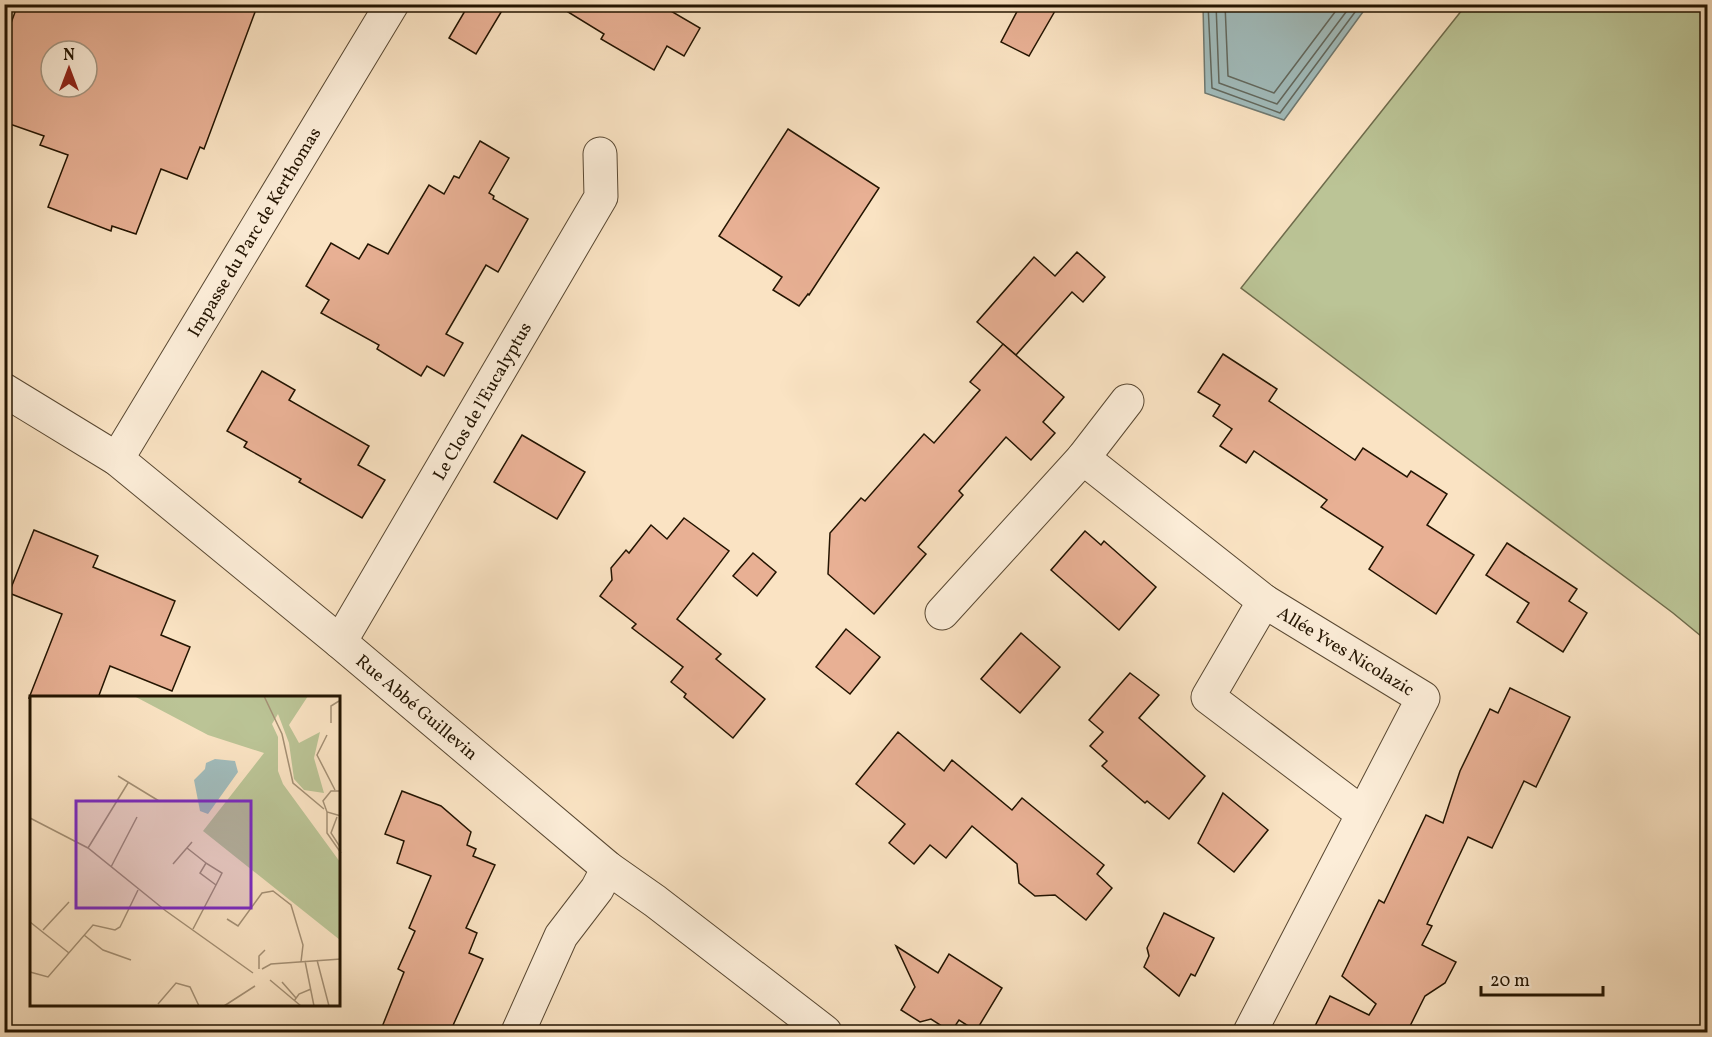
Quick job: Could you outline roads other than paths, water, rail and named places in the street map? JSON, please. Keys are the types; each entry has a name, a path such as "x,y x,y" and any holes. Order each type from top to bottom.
{"street":[{"name":"Impasse du Parc de Kerthomas","path":"117,459 392,4"},
{"name":"Le Clos de l'Eucalyptus","path":"340,642 602,196 600,154"},
{"name":"Rue Abbé Guillevin","path":"4,390 117,459 340,642 608,868 655,901 825,1032"},
{"path":"942,613 1083,458 1127,401"},
{"path":"1083,458 1264,601"},
{"name":"Allée Yves Nicolazic","path":"1250,1032 1363,814 1423,698 1264,601 1208,697 1363,814"},
{"path":"518,1032 561,936 597,889 608,868"}],"water":[{"path":"1203,4 1368,5 1284,120 1205,93"}]}
